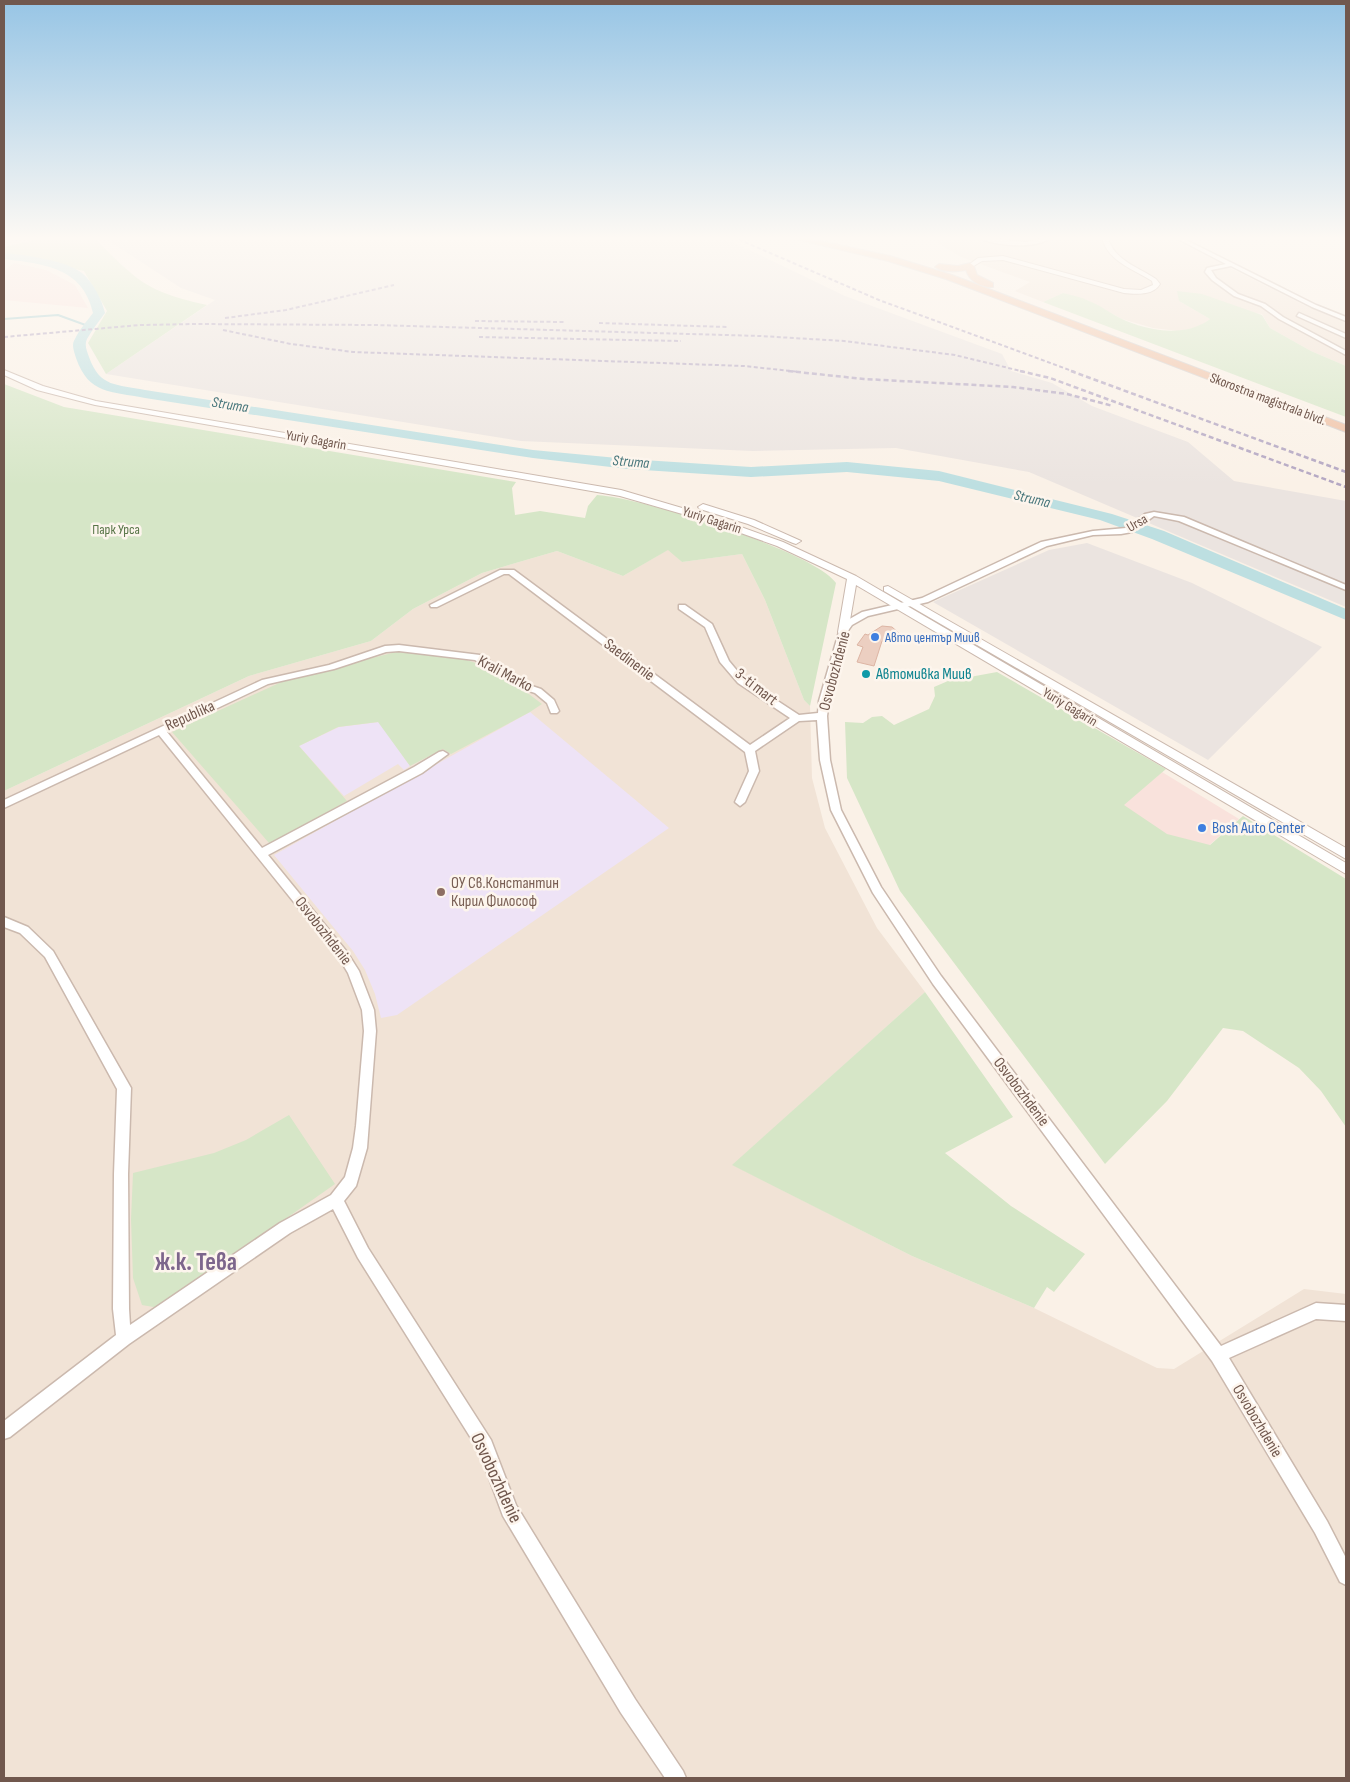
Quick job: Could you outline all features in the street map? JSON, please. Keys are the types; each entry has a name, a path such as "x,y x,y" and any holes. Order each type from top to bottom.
{"highway":[{"name":"Skorostna magistrala blvd.","path":"1062,320 1346,429"},
{"name":"Skorostna magistrala blvd.","path":"1079,320 1346,422"}],"street":[{"path":"1285,320 1346,353"},
{"path":"1311,320 1346,336"},
{"name":"Yuriy Gagarin","path":"4,361 20,371 40,379 108,399 541,470 664,495"},
{"name":"Yuriy Gagarin","path":"4,372 40,388 95,403 621,493 713,520 771,541 852,578 1346,869"},
{"name":"Yuriy Gagarin","path":"680,500 779,533 914,602 1346,854"},
{"name":"Ursa","path":"898,605 926,600 1044,544 1093,533 1129,530 1154,514 1181,519 1346,588"},
{"name":"Saedinenie","path":"434,605 502,572 511,572 750,750"},
{"path":"842,632 852,578"},
{"name":"Osvobozhdenie","path":"898,605 856,618 842,632 824,701 822,716 826,760 836,810 877,890 937,980 1218,1354 1321,1527 1346,1576"},
{"name":"3-ti mart","path":"682,608 709,626 725,662 741,680 797,718"},
{"name":"Krali Marko","path":"385,649 399,648 477,657 490,663 526,687 538,691 551,702 554,712"},
{"name":"Republika","path":"4,804 264,682 331,667 385,649"},
{"path":"740,802 754,771 750,750 797,718 822,716"},
{"name":"Osvobozhdenie","path":"4,1431 124,1339 285,1228 336,1200 351,1181 360,1148 370,1031 368,1010 353,971 343,955 160,730"},
{"path":"261,854 418,770 444,754"},
{"path":"4,922 24,930 49,954 124,1088 121,1174 121,1309 124,1339"},
{"name":"Osvobozhdenie","path":"336,1200 363,1253 485,1446 509,1510 628,1706 676,1778"},
{"path":"1218,1354 1316,1311 1346,1313"}],"shaded area":[{"path":"185,320 910,320 1002,354 1011,371 1052,383 1092,406 1188,442 1234,481 1346,501 1346,607 1029,472 896,448 753,451 521,441 106,374"},
{"path":"1126,320 1209,320 1200,327 1178,331 1153,328"},
{"path":"1266,320 1339,320 1346,323 1346,366 1311,351 1270,328"},
{"path":"1087,543 1192,583 1322,647 1208,760 933,602 1049,550"},
{"path":"669,549 682,562 742,554 765,600 804,700 810,706 812,778 825,828 877,928 925,992 733,1165 912,1256 1034,1308 1157,1368 1174,1369 1304,1289 1346,1294 1346,1778 4,1778 4,791 249,676 371,641 413,609 482,573 557,551 623,576"},
{"name":"ОУ Св.Константин Кирил Философ","path":"530,712 669,828 397,1015 381,1018 375,994 365,970 353,951 274,855"},
{"path":"379,722 410,766 404,770 398,764 344,796 299,746 339,727"},
{"path":"1162,772 1239,819 1206,848 1162,837 1119,808"}],"green space":[{"path":"102,320 185,320 106,374 88,343"},
{"path":"1091,320 1124,320 1154,329 1166,330 1189,329 1208,320 1265,320 1270,328 1311,351 1346,366 1346,417"},
{"name":"Парк Урса","path":"4,384 64,407 516,482 512,488 515,515 540,511 585,518 588,506 597,495 649,505 685,515 762,542 795,556 821,570 836,583 810,706 804,700 765,600 742,554 682,562 668,550 623,576 557,551 482,573 413,609 371,641 249,676 4,791"},
{"path":"396,652 447,656 476,663 510,681 542,704 451,754 443,749 410,766 378,722 338,727 299,746 347,801 276,841 269,843 172,732 288,679"},
{"path":"997,672 1166,769 1124,805 1167,834 1210,845 1243,816 1346,879 1346,1127 1321,1091 1299,1068 1243,1031 1223,1028 1167,1101 1105,1164 900,891 847,778 845,722 863,723 872,717 882,716 894,725 929,709 935,696 934,687 948,681"},
{"path":"925,992 1013,1117 945,1153 1011,1206 1085,1254 1054,1292 1047,1287 1034,1308 912,1256 732,1165"},
{"path":"289,1115 335,1184 159,1308 142,1305 133,1278 131,1219 133,1173 214,1153 246,1140"}],"building":[{"path":"882,626 892,627 901,635 888,639 887,642 882,641 874,666 857,662 863,647 857,645 865,634 868,635"}],"waterway":[{"path":"72,320 91,327"},
{"name":"Struma","path":"94,320 80,340 79,347 87,370 94,380 102,385 145,394 533,454 628,464 751,472 847,467 939,476 1106,517 1158,535 1346,615"}],"railway":[{"path":"934,320 1075,372"},
{"path":"475,321 564,322"},
{"path":"599,323 727,327"},
{"path":"4,337 140,325 194,324 375,325 760,336 844,341 955,355 1025,372"},
{"path":"223,330 291,344 353,352 744,366 800,372"},
{"path":"479,337 681,341"},
{"path":"788,371 864,379 1013,387 1067,394 1113,406"},
{"path":"1020,371 1050,378 1346,487"},
{"path":"1071,371 1346,472"}],"place":[{"name":"Авто център Миив","path":"875,637"},
{"name":"Автомивка Миив","path":"866,674"},
{"name":"Bosh Auto Center","path":"1202,828"},
{"name":"ОУ Св.Константин Кирил Философ","path":"441,892"}],"district":[{"name":"ж.к. Тева","path":"196,1262"}]}
